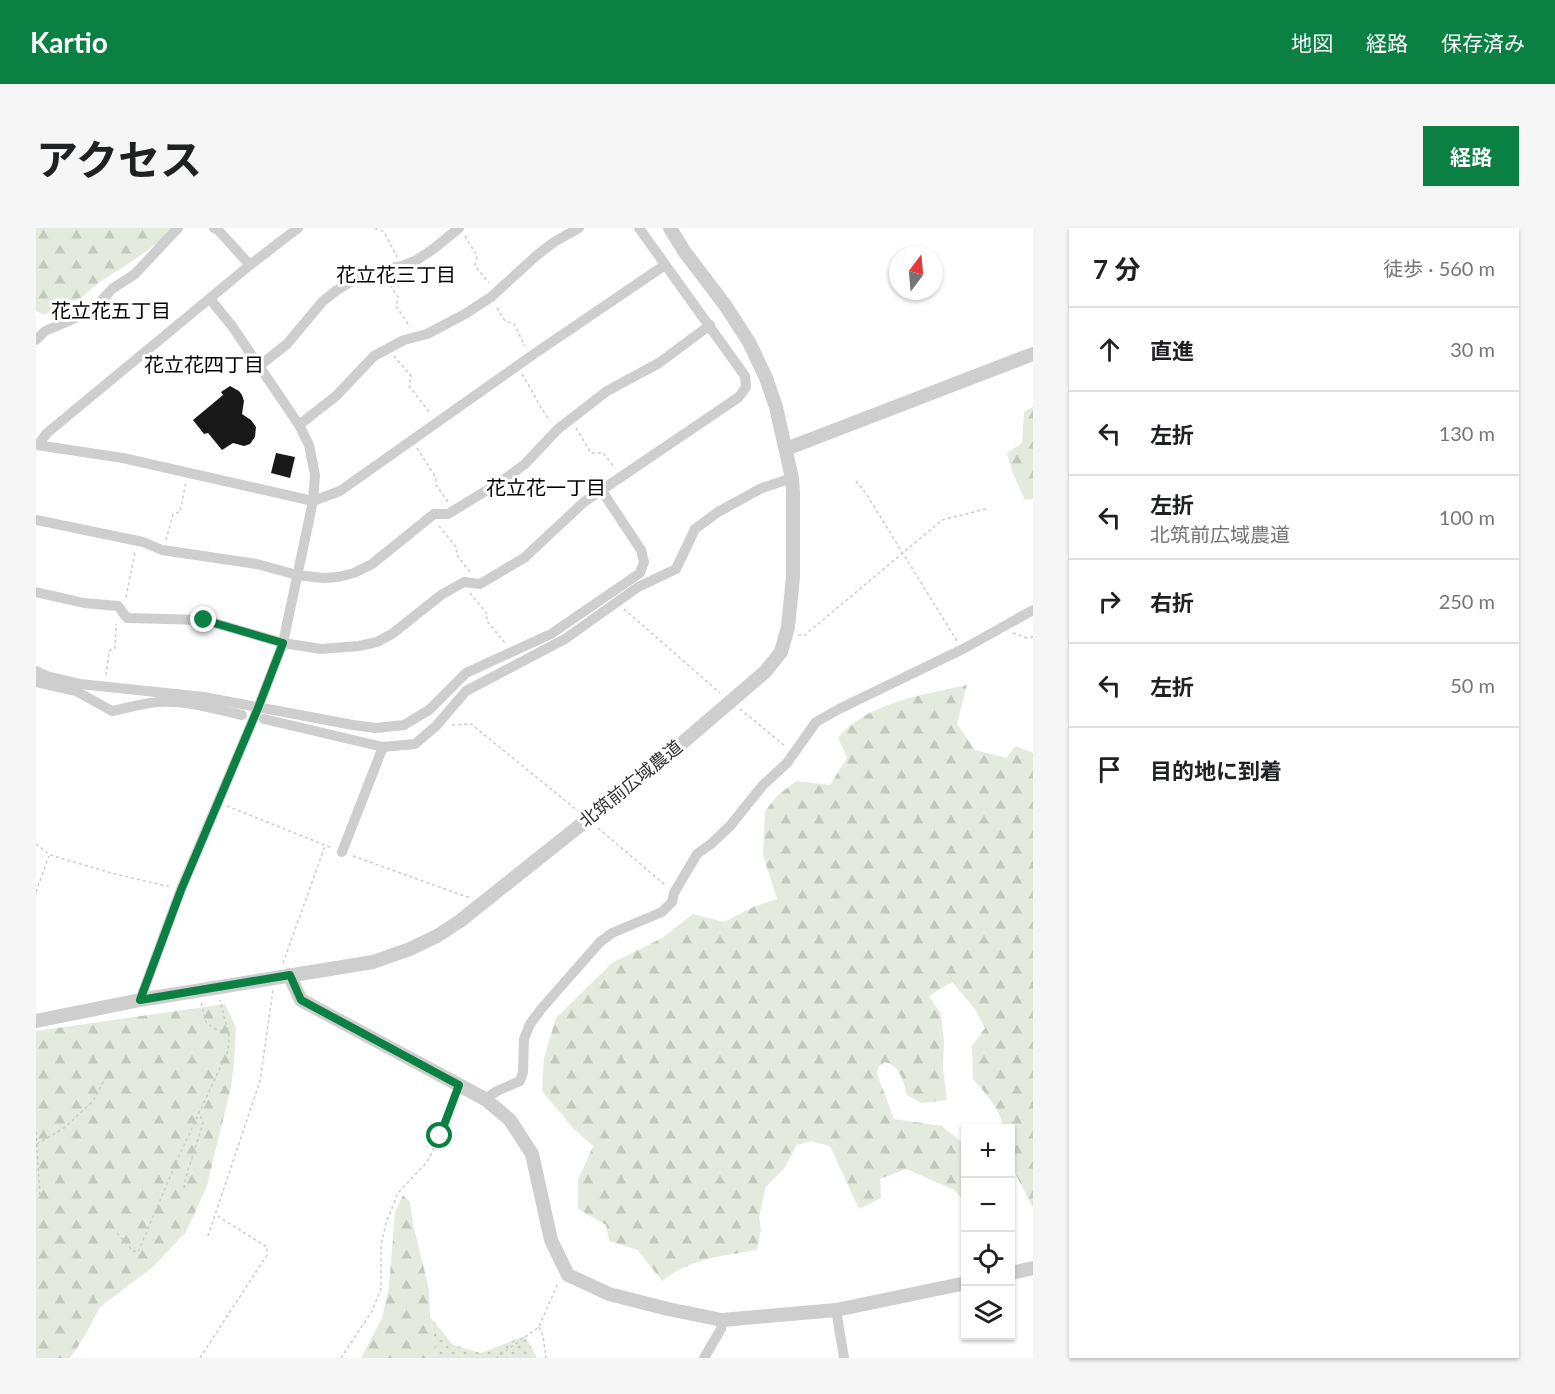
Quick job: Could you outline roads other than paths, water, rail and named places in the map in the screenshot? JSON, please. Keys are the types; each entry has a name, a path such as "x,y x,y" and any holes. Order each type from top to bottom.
{"street":[{"path":"36,340 45,331 92,311 112,290 135,274 178,228"},
{"path":"214,228 250,265"},
{"path":"37,445 47,433 298,228"},
{"path":"259,366 287,344 330,296 367,272 402,266 432,250 460,228"},
{"path":"299,424 336,396 374,356 404,340 427,334 456,319 494,294 554,242 579,228"},
{"path":"36,591 84,603 118,606 127,618 204,620 283,643 321,649 377,642 392,634 441,595 464,582 480,584 524,558 584,502 739,397 746,387 745,376 639,228"},
{"name":"北筑前広域農道","path":"36,1021 140,1000 373,962 410,949 437,936 476,909 667,756 766,671 781,652 786,636 793,577 792,478 786,448 776,406 749,342 670,228"},
{"path":"37,445 123,458 313,501 340,491 516,366 665,265"},
{"path":"140,1000 181,890 283,643 313,501 315,476 309,446 299,424 210,298"},
{"path":"36,520 143,542 162,550 257,564 297,575 322,578 354,573 372,564 434,514 448,514 502,481 525,464 557,430 608,391 659,363 710,326"},
{"path":"786,448 1033,354"},
{"path":"264,719 383,747 415,744 436,726 466,692 565,639 638,587 676,569 695,529 718,512 762,488 792,478"},
{"path":"36,671 49,677 80,684 204,697 376,728 404,725 429,710 466,673 551,634 640,573 644,562 641,550 602,491"},
{"path":"485,1099 520,1081 523,1072 524,1039 530,1024 600,942 612,933 662,912 672,902 674,893 697,854 730,826 763,785 787,763 816,722 1007,626 1033,610"},
{"path":"36,682 76,691 112,711 157,702 172,702 205,706 242,715"},
{"path":"435,704 448,713"},
{"path":"342,852 383,747"},
{"path":"282,977 301,1000 485,1099 510,1120 532,1154 551,1240 568,1275 609,1294 722,1320 836,1310 961,1283"},
{"path":"1015,1272 1033,1268"},
{"path":"836,1310 844,1358"},
{"path":"704,1358 721,1329 722,1320"}],"district":[{"name":"花立花三丁目","path":"396,275"},
{"name":"花立花五丁目","path":"111,311"},
{"name":"花立花四丁目","path":"204,365"},
{"name":"花立花一丁目","path":"546,488"}]}
